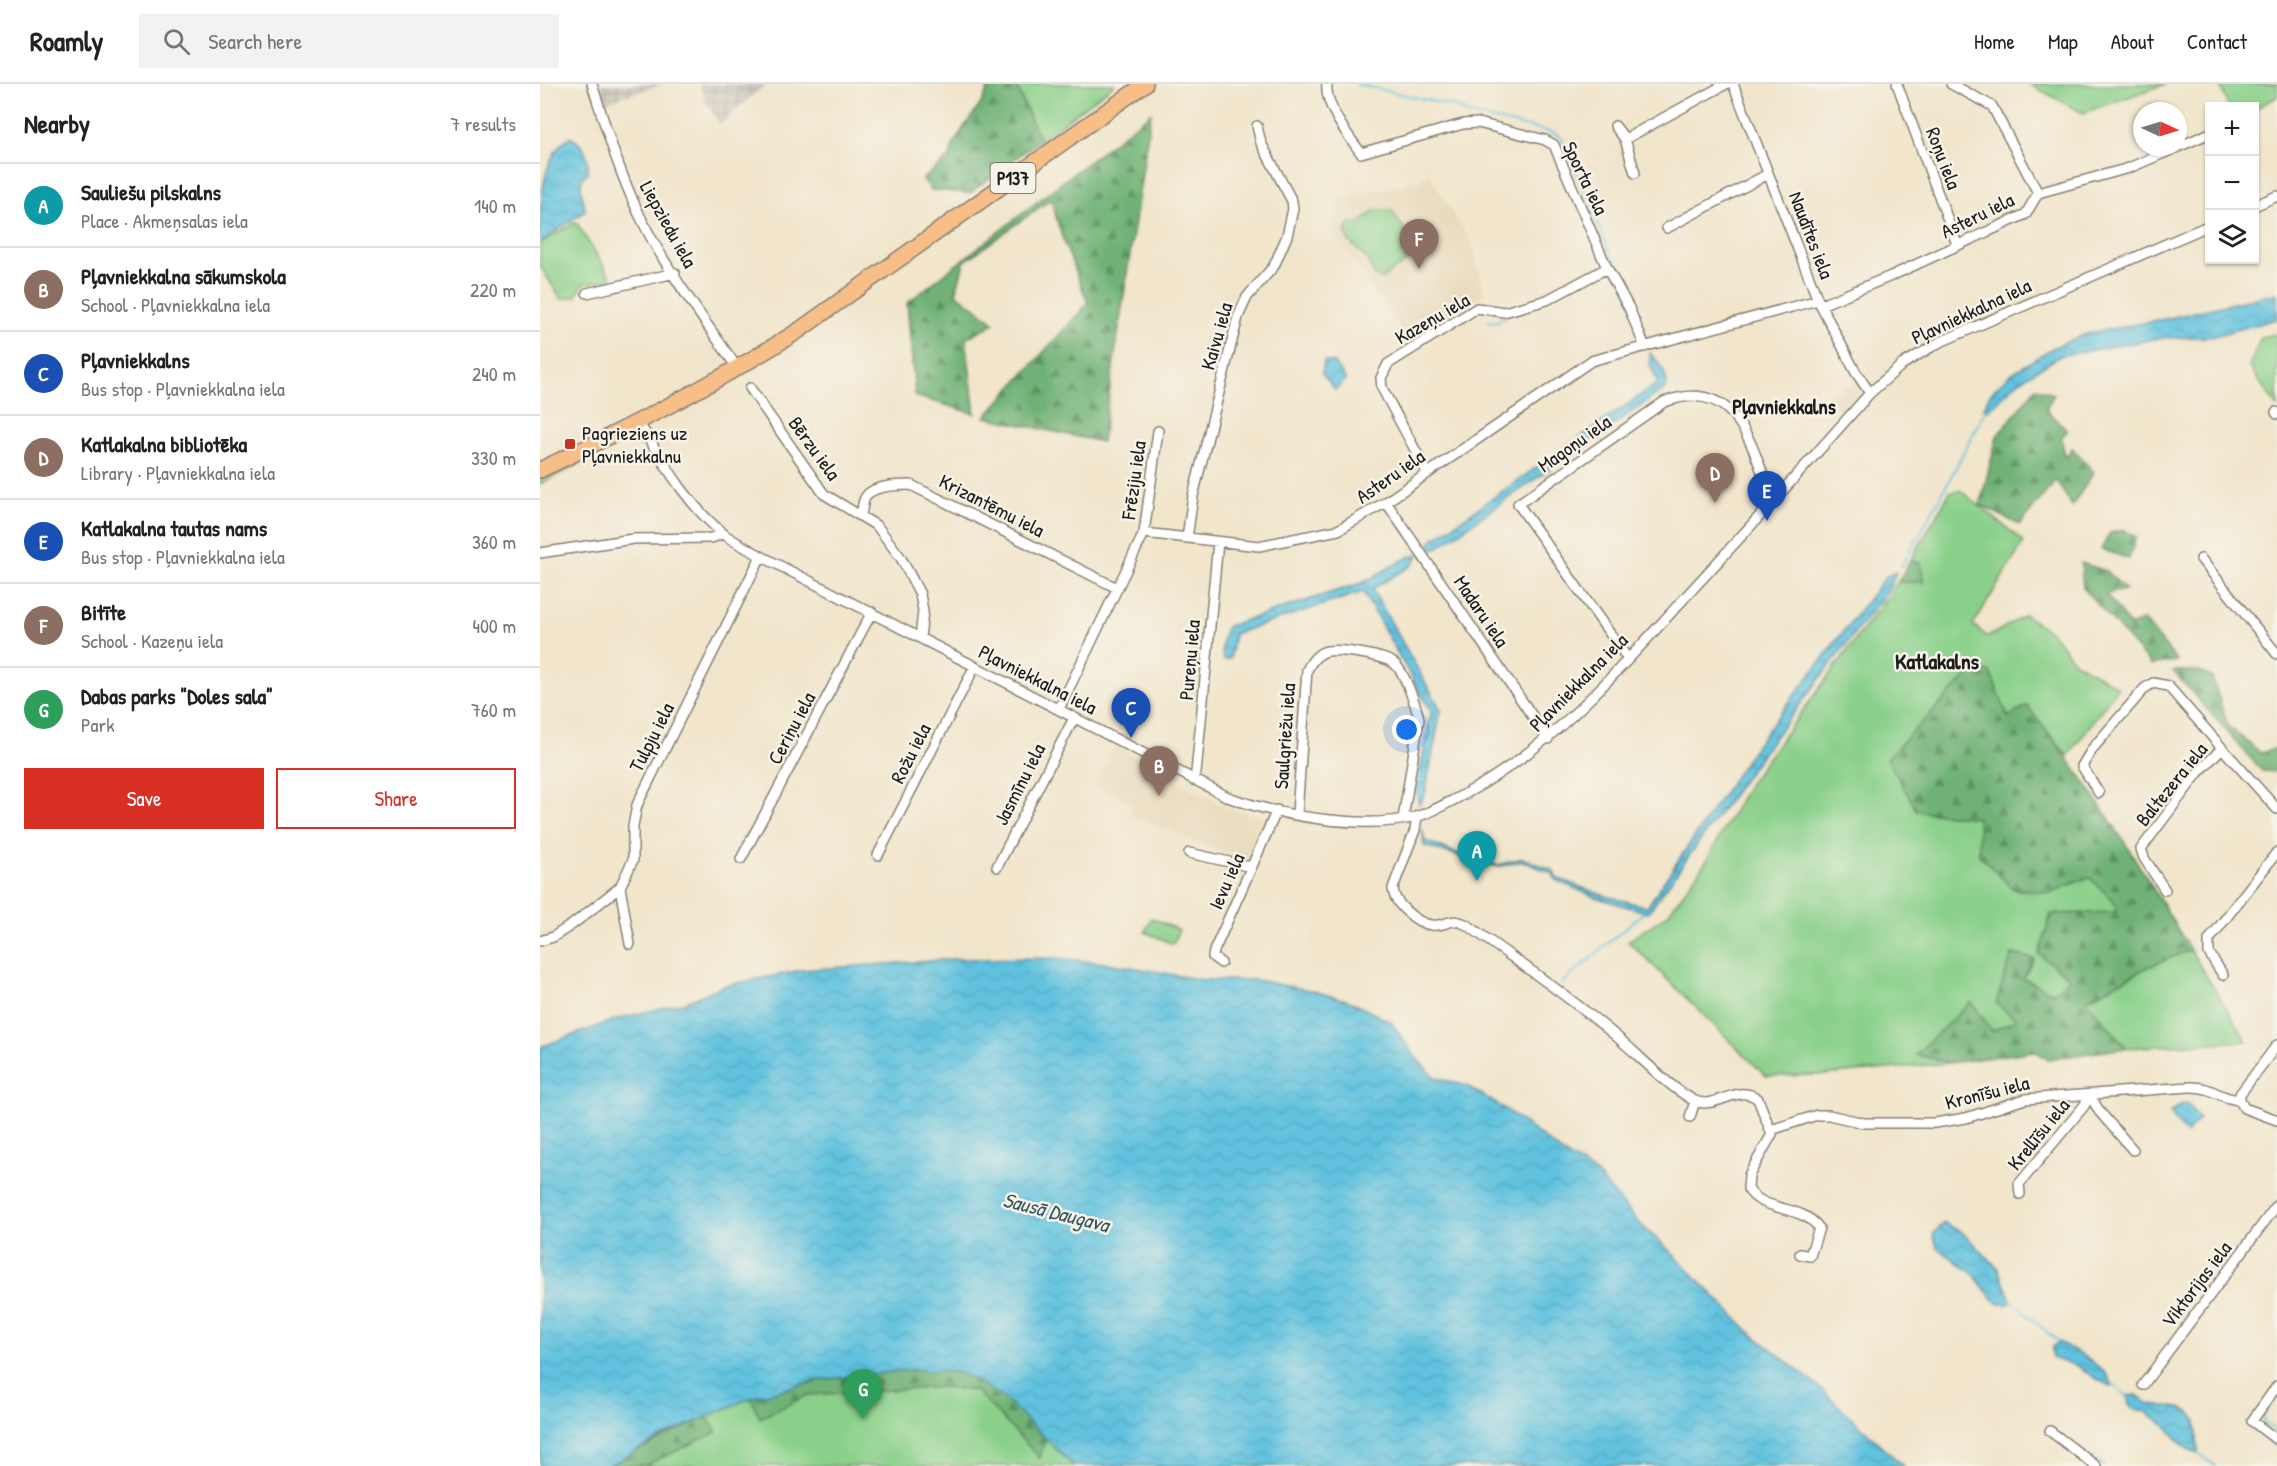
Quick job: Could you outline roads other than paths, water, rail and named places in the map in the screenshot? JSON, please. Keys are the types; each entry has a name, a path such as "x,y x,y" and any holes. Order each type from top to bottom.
{"main road":[{"name":"P137","path":"540,470 639,423 738,369 798,331 1145,84"}],"street":[{"name":"Liepziedu iela","path":"592,84 628,190 650,233 699,315 738,369"},
{"name":"Sporta iela","path":"1327,84 1328,96 1345,132 1361,153 1462,124 1478,123 1545,140 1554,145 1607,268 1629,308 1645,347"},
{"path":"1625,139 1726,84"},
{"name":"Naudītes iela","path":"1733,84 1819,302 1855,371 1870,393"},
{"name":"Roņu iela","path":"1897,84 1957,244"},
{"path":"1951,84 1992,106 2038,193"},
{"name":"Kaivu iela","path":"1187,538 1193,495 1238,316 1246,297 1274,266 1292,221 1292,201 1261,143 1257,126"},
{"path":"1615,126 1625,139 1635,173"},
{"name":"Asteru iela","path":"2187,143 2205,135"},
{"name":"Asteru iela","path":"1144,533 1218,542 1275,545 1347,526 1386,502 1591,361 1819,302 1891,276 2026,214 2038,193 2129,168 2157,156"},
{"path":"1667,228 1768,174"},
{"path":"2259,204 2277,196"},
{"name":"Pļavniekkalna iela","path":"639,423 681,488 723,534 761,556 1193,780 1246,804 1297,814 1360,823 1403,819 1417,816 1493,778 1548,739 1628,659 1870,393 1903,364 1938,343 2205,227"},
{"name":"Kazeņu iela","path":"1427,472 1382,388 1381,378 1388,364 1478,308 1504,312 1547,300 1607,268"},
{"path":"587,293 675,273"},
{"name":"Bērzu iela","path":"750,388 824,494 877,526 902,558 920,594 923,611 920,638"},
{"name":"Magoņu iela","path":"1628,659 1518,504 1664,402 1682,395 1705,396 1726,405 1746,434 1773,502"},
{"name":"Frēziju iela","path":"1144,533 1158,431"},
{"name":"Krizantēmu iela","path":"860,516 865,497 869,494 886,487 911,485 1117,588"},
{"name":"Madaru iela","path":"1386,502 1548,739"},
{"path":"1059,709 1144,533"},
{"path":"540,553 633,539 711,538 723,534"},
{"name":"Pureņu iela","path":"1193,780 1196,773 1218,542"},
{"name":"Tulpju iela","path":"620,887 633,860 633,826 637,805 761,556"},
{"path":"2201,559 2277,654"},
{"name":"Ceriņu iela","path":"741,859 872,612"},
{"name":"Saulgriežu iela","path":"1297,814 1307,670 1313,659 1326,651 1378,656 1396,665 1416,704 1419,719 1403,819"},
{"name":"Rožu iela","path":"878,855 975,666"},
{"path":"2099,793 2082,766 2093,748 2145,688 2153,683 2168,686 2222,748"},
{"name":"Jasmīnu iela","path":"997,867 1074,718"},
{"name":"Baltezera iela","path":"2165,890 2144,858 2141,849 2198,773 2222,748 2277,808"},
{"name":"Ievu iela","path":"1221,963 1213,957 1214,951 1250,869 1273,825 1277,810"},
{"path":"1417,816 1415,830 1393,888 1393,897 1425,924 1437,925 1454,920 1469,926 1615,1035 1656,1072 1695,1101 1707,1102 1748,1092 1758,1099 1771,1130 1770,1139 1749,1175 1748,1189 1763,1201 1813,1220 1819,1228 1810,1256 1800,1254"},
{"path":"2223,975 2209,953 2209,940 2277,852"},
{"path":"1189,853 1247,866 1250,869"},
{"path":"540,941 553,937 573,924 620,887 630,944"},
{"path":"2240,1100 2240,1094 2276,1047"},
{"name":"Kronīšu iela","path":"1771,1130 1817,1116 1829,1115 1864,1124 1935,1123 1966,1118 2025,1099 2205,1086 2229,1100 2240,1100 2244,1108 2277,1120"},
{"name":"Krellīšu iela","path":"2090,1095 2099,1111 2133,1150"},
{"name":"Krellīšu iela","path":"2020,1194 2019,1184 2084,1106 2090,1095"},
{"path":"1690,1118 1695,1101"},
{"name":"Viktorijas iela","path":"2143,1384 2277,1205"},
{"path":"2277,1386 2252,1421 2277,1440"},
{"path":"2050,1431 2096,1466"}],"water":[{"path":"570,137 583,147 587,156 588,173 582,178 581,188 585,211 540,242 540,214 547,169 560,145"},
{"path":"2277,293 2277,319 2211,337 2161,338 2060,356 2018,382 1988,411 1984,407 1990,394 2009,375 2054,347 2089,333 2165,319"},
{"path":"1650,353 1665,374 1666,388 1437,548 1426,550 1432,540 1658,383 1650,364"},
{"path":"1324,361 1333,362 1346,380 1335,390 1322,373"},
{"path":"1419,555 1411,566 1372,589 1441,710 1425,794 1419,804 1416,792 1431,712 1363,592 1234,634 1230,659 1224,660 1222,648 1224,633 1228,626 1364,582 1408,557"},
{"path":"1896,572 1891,586 1765,750 1648,913 1598,898 1557,881 1552,873 1522,861 1498,867 1424,846 1422,829 1425,841 1472,859 1498,865 1522,858 1553,870 1557,878 1599,894 1647,907 1757,744 1886,576"},
{"name":"Sausā Daugava","path":"1057,958 1114,964 1203,980 1256,980 1314,991 1349,1001 1391,1022 1416,1058 1435,1077 1467,1086 1507,1110 1563,1153 1597,1174 1638,1222 1750,1332 1821,1389 1903,1466 1074,1466 1005,1399 968,1376 956,1372 909,1370 819,1380 747,1399 664,1436 608,1466 540,1466 540,1047 617,1019 686,1002 723,986 802,970 955,959"},
{"path":"2183,1103 2188,1104 2199,1119 2186,1134 2170,1113"},
{"path":"1944,1223 1962,1232 1997,1267 2012,1302 2006,1305 1993,1300 1974,1275 1937,1247 1933,1234"},
{"path":"2059,1342 2098,1367 2110,1379 2112,1386 2075,1365 2052,1357 2052,1347"},
{"path":"2137,1395 2149,1404 2180,1408 2191,1413 2196,1420 2198,1453 2186,1448 2163,1424 2145,1411 2132,1408 2127,1396"}],"waterway":[{"path":"1356,84 1454,106 1469,114 1551,132 1561,137 1632,305"},
{"path":"1487,321 1495,322 1507,316"},
{"path":"1901,566 1939,500 1986,409"},
{"path":"1562,983 1643,913"},
{"path":"2012,1302 2059,1342"},
{"path":"2113,1384 2127,1396"},
{"path":"2277,1396 2264,1413 2264,1422 2277,1433"},
{"path":"2248,1425 2277,1447"},
{"path":"2198,1453 2215,1466"},
{"path":"2094,1458 2104,1466"}],"place":[{"name":"Bitīte","path":"1419,269"},
{"name":"Pagrieziens uz Pļavniekkalnu","path":"570,444"},
{"name":"Katlakalna bibliotēka","path":"1715,503"},
{"name":"Katlakalna tautas nams","path":"1767,521"},
{"name":"Pļavniekkalns","path":"1131,738"},
{"name":"Pļavniekkalna sākumskola","path":"1159,796"},
{"name":"Sauliešu pilskalns","path":"1477,881"},
{"name":"Dabas parks \"Doles sala\"","path":"863,1419"}],"district":[{"name":"Pļavniekkalns","path":"1784,406"},
{"name":"Katlakalns","path":"1937,661"}]}
